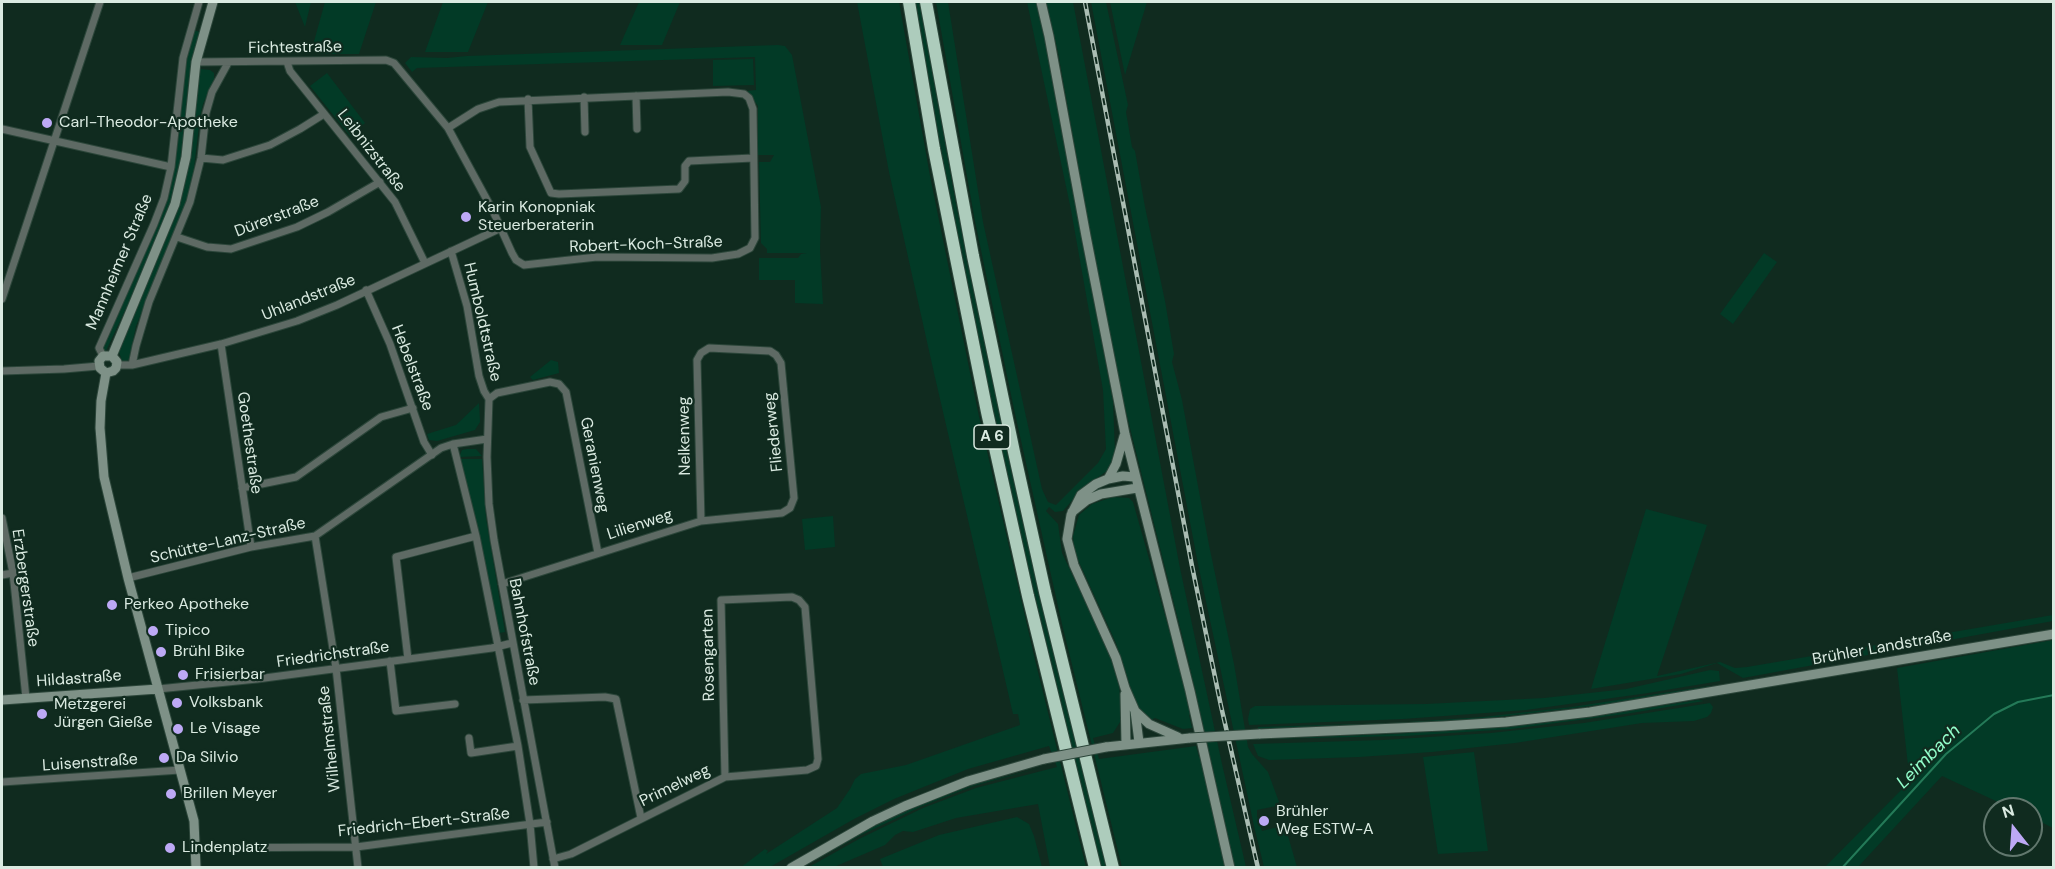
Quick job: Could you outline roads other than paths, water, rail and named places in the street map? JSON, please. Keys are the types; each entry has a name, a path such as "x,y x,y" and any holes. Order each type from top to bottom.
{"highway":[{"name":"A 6","path":"909,2 934,149 987,412 1028,596 1095,867"},
{"name":"A 6","path":"926,2 968,234 1009,429 1045,592 1113,867"}],"main road":[{"name":"Mannheimer Straße","path":"196,867 194,821 128,578 104,477 101,455 102,369 99,361 111,359 175,204 186,157 196,62 213,2"},
{"path":"1041,2 1052,47 1086,236 1134,477 1190,691 1230,867"},
{"path":"102,369 113,371 111,359"},
{"path":"1108,479 1116,464 1125,434"},
{"path":"1134,477 1123,476 1108,479 1088,489 1076,502 1067,531 1068,548 1074,565 1112,646 1135,711 1139,742"},
{"path":"1072,512 1087,500 1101,494 1137,488"},
{"name":"Brühler Landstraße","path":"791,867 873,821 913,802 968,781 1044,759 1106,747 1185,738 1411,729 1506,722 1590,712 2054,634"},
{"path":"1125,688 1126,744"},
{"name":"Hildastraße","path":"2,700 158,689"},
{"path":"1135,711 1149,724 1185,738"}],"street":[{"path":"2,299 100,2"},
{"name":"Mannheimer Straße","path":"111,359 99,348 164,198 171,168 183,58 199,2"},
{"name":"Fichtestraße","path":"196,62 386,60 394,63 448,128"},
{"name":"Leibnizstraße","path":"287,62 290,71 395,202 425,263"},
{"path":"132,365 149,302 190,202 201,158 206,113 212,92 228,63"},
{"path":"501,228 448,128 488,105 528,99 728,92 744,94 752,103 753,158 689,161 685,166 685,181 680,189 551,193 530,147 528,99"},
{"path":"636,96 637,129"},
{"path":"584,98 585,132"},
{"path":"201,158 223,160 270,145 324,114"},
{"path":"2,129 171,168"},
{"name":"Robert-Koch-Straße","path":"501,228 516,260 524,265 597,257 712,258 738,254 750,248 755,238 753,158"},
{"name":"Dürerstraße","path":"177,237 207,247 231,249 297,227 338,207 380,182"},
{"name":"Uhlandstraße","path":"111,359 132,365 221,344 297,321 337,305 501,228"},
{"name":"Humboldtstraße","path":"451,251 467,306 479,376 489,399"},
{"name":"Hebelstraße","path":"366,290 390,344 424,442 432,454"},
{"name":"Goethestraße","path":"221,344 251,547"},
{"name":"Nelkenweg","path":"701,520 697,360 701,352 709,348 770,351 776,355"},
{"name":"Fliederweg","path":"776,355 781,365 794,498 790,508"},
{"path":"2,371 102,369"},
{"name":"Geranienweg","path":"489,399 497,393 549,382 560,384 566,392 598,553"},
{"name":"Bahnhofstraße","path":"489,399 487,439 489,504 512,643 555,867"},
{"path":"242,488 296,477 381,417 413,408"},
{"name":"Schütte-Lanz-Straße","path":"128,578 251,547 315,536 441,448 487,439"},
{"name":"Bahnhofstraße","path":"453,444 476,536 518,746 534,867"},
{"name":"Lilienweg","path":"502,584 701,520 782,513 790,508"},
{"name":"Erzbergerstraße","path":"2,518 13,573 26,698"},
{"name":"Wilhelmstraße","path":"315,536 336,668 358,867"},
{"path":"408,659 396,557 476,536"},
{"path":"2,575 13,573"},
{"name":"Rosengarten","path":"725,777 722,600 792,597 799,600 805,607 818,759 816,766"},
{"name":"Friedrichstraße","path":"158,689 201,686 498,647 512,643"},
{"path":"390,661 396,711 455,704"},
{"path":"523,700 605,697 616,699 640,818"},
{"path":"469,738 471,753 518,746"},
{"name":"Primelweg","path":"553,858 570,854 725,777 807,770 816,766"},
{"name":"Luisenstraße","path":"2,782 180,770"},
{"name":"Friedrich-Ebert-Straße","path":"195,848 356,847 547,822"}],"waterway":[{"name":"Leimbach","path":"1842,868 1946,754 1994,714 2018,702 2054,695"}],"railway":[{"path":"1085,2 1192,566 1258,868"}],"place":[{"name":"Carl-Theodor-Apotheke","path":"47,123"},
{"name":"Karin Konopniak Steuerberaterin","path":"466,217"},
{"name":"Perkeo Apotheke","path":"112,605"},
{"name":"Tipico","path":"153,631"},
{"name":"Brühl Bike","path":"161,652"},
{"name":"Frisierbar","path":"183,675"},
{"name":"Volksbank","path":"177,703"},
{"name":"Metzgerei Jürgen Gieße","path":"42,714"},
{"name":"Le Visage","path":"178,729"},
{"name":"Da Silvio","path":"164,758"},
{"name":"Brillen Meyer","path":"171,794"},
{"name":"Brühler Weg ESTW-A","path":"1264,821"},
{"name":"Lindenplatz","path":"170,848"}]}
